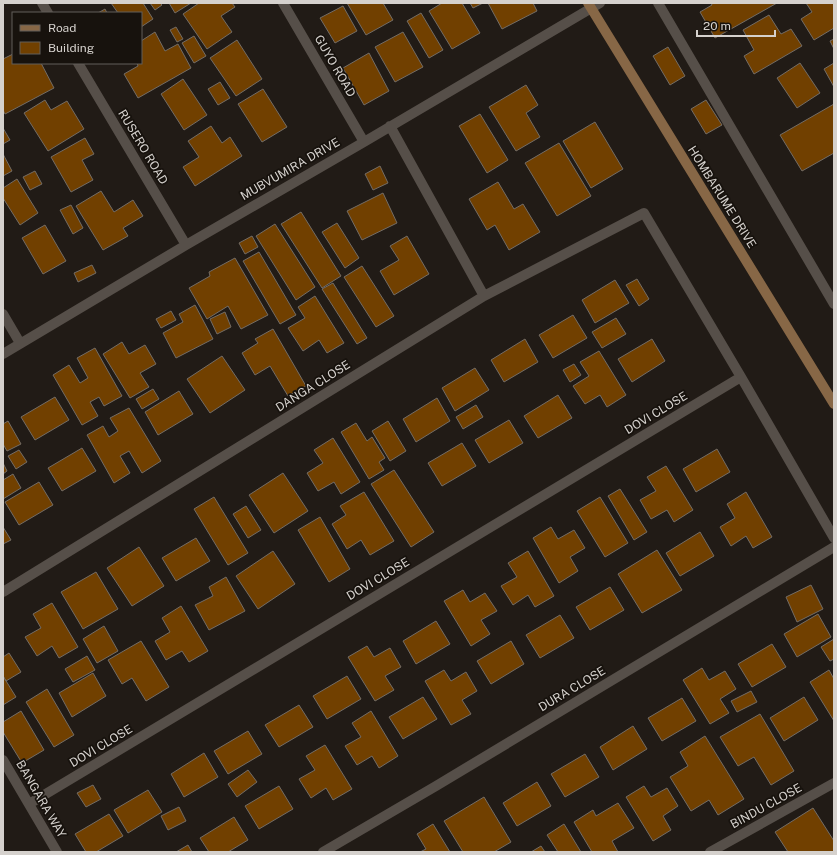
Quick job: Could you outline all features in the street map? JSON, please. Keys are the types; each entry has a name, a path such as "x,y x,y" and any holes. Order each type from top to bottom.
{"street":[{"path":"42,3 47,12"},
{"name":"GUYO ROAD","path":"283,3 364,142"},
{"name":"MUBVUMIRA DRIVE","path":"3,354 186,245 364,142 589,6 600,3"},
{"path":"658,3 834,304"},
{"name":"HOMBARUME DRIVE","path":"589,6 834,404"},
{"name":"RUSERO ROAD","path":"79,64 186,245"},
{"path":"390,126 484,296"},
{"name":"DANGA CLOSE","path":"3,592 484,296 644,213 742,377"},
{"path":"3,314 20,343"},
{"path":"742,377 834,538"},
{"name":"DOVI CLOSE","path":"29,804 742,377"},
{"name":"DURA CLOSE","path":"324,852 834,547"},
{"name":"BANGARA WAY","path":"3,760 57,852"},
{"name":"BINDU CLOSE","path":"710,852 834,783"}],"building":[{"path":"111,3 143,3 153,19 142,26 142,12 117,12"},
{"path":"150,3 160,3 162,5 155,10"},
{"path":"169,3 191,3 175,13"},
{"path":"199,3 232,3 235,7 221,16 232,32 207,49 183,14"},
{"path":"347,3 383,3 393,20 366,35"},
{"path":"442,3 462,3 480,33 452,49 429,11"},
{"path":"470,3 483,3 473,8"},
{"path":"488,3 533,3 537,11 502,29"},
{"path":"711,3 777,3 715,38 700,12 712,5"},
{"path":"806,3 834,3 834,28 814,40 801,19 812,12"},
{"path":"343,6 357,31 335,43 320,18"},
{"path":"105,9 106,12 100,12"},
{"path":"421,13 443,50 429,58 407,21"},
{"path":"769,15 781,34 791,29 802,46 754,74 744,56 754,50 743,30"},
{"path":"176,27 183,39 177,42 170,30"},
{"path":"155,32 165,51 178,44 191,68 138,98 124,74 138,66 137,64 142,64 142,40"},
{"path":"403,32 423,67 395,82 375,47"},
{"path":"194,36 206,56 194,63 182,43"},
{"path":"834,39 834,49 830,41"},
{"path":"237,40 262,79 236,96 210,58"},
{"path":"668,47 685,76 670,85 653,56"},
{"path":"369,53 389,91 364,105 343,68"},
{"path":"12,54 12,64 42,64 54,88 5,114 3,110 3,59"},
{"path":"800,63 820,93 797,108 777,78"},
{"path":"834,63 834,87 824,69"},
{"path":"183,79 207,115 184,130 161,94"},
{"path":"220,82 230,98 218,105 208,89"},
{"path":"526,85 538,105 526,113 540,137 516,151 489,107"},
{"path":"263,89 287,127 262,142 238,104"},
{"path":"45,100 51,110 67,101 84,129 48,151 24,113"},
{"path":"706,100 722,125 706,134 691,109"},
{"path":"834,104 834,153 802,171 780,135"},
{"path":"480,114 508,160 487,173 459,126"},
{"path":"595,122 623,169 591,188 563,141"},
{"path":"211,126 222,143 230,137 242,156 195,186 183,167 199,157 188,141"},
{"path":"3,128 10,140 3,144"},
{"path":"85,138 94,154 82,160 93,180 71,192 51,157"},
{"path":"559,143 591,196 557,216 525,163"},
{"path":"3,154 12,171 3,176"},
{"path":"380,166 388,183 373,190 365,174"},
{"path":"35,171 42,184 30,190 23,177"},
{"path":"17,179 38,213 20,225 3,198 3,188"},
{"path":"498,182 514,209 523,204 540,232 509,250 495,225 487,230 469,199"},
{"path":"101,191 114,212 133,200 143,216 123,228 128,236 103,250 76,206"},
{"path":"383,193 397,223 362,240 347,211"},
{"path":"71,205 83,228 73,234 60,210"},
{"path":"301,212 341,276 322,288 281,224"},
{"path":"337,223 359,258 345,268 322,232"},
{"path":"275,224 315,287 296,300 256,236"},
{"path":"45,225 66,261 43,274 22,238"},
{"path":"252,236 258,247 245,254 239,243"},
{"path":"407,236 429,274 394,295 380,271 399,260 390,246"},
{"path":"259,252 296,315 280,324 243,261"},
{"path":"235,258 268,315 241,329 228,306 207,319 189,288 210,276 209,272"},
{"path":"92,265 96,273 78,282 74,273"},
{"path":"362,266 394,316 376,327 344,277"},
{"path":"637,279 649,299 639,306 626,285"},
{"path":"615,280 629,303 595,323 582,300"},
{"path":"333,283 367,338 357,344 322,289"},
{"path":"315,296 344,343 327,353 319,340 303,351 288,328 305,318 298,307"},
{"path":"195,305 213,339 176,358 163,333 183,322 179,314"},
{"path":"171,311 176,320 161,328 156,319"},
{"path":"225,312 231,327 217,334 210,319"},
{"path":"573,315 587,338 553,358 539,335"},
{"path":"616,318 626,334 602,348 592,332"},
{"path":"273,329 306,386 288,396 270,366 255,375 242,353 258,343 255,339"},
{"path":"525,339 538,362 504,382 491,360"},
{"path":"652,339 665,361 632,382 618,359"},
{"path":"122,342 129,354 145,345 156,364 140,373 149,387 130,398 103,354"},
{"path":"95,348 122,396 104,406 99,397 90,402 98,416 82,425 53,375 69,365 80,383 88,378 77,358"},
{"path":"599,351 626,395 607,407 600,395 585,404 573,386 589,376 580,362"},
{"path":"222,356 245,390 210,413 187,379"},
{"path":"574,364 581,375 570,382 563,370"},
{"path":"475,368 489,390 455,411 442,388"},
{"path":"153,389 159,399 142,409 136,399"},
{"path":"179,391 193,414 158,435 145,412"},
{"path":"558,395 572,418 538,438 524,416"},
{"path":"55,397 69,420 35,440 21,417"},
{"path":"437,398 450,421 416,442 403,419"},
{"path":"476,405 483,417 463,429 456,417"},
{"path":"129,408 161,461 142,473 129,451 120,456 130,473 114,483 87,435 103,426 109,437 118,431 110,418"},
{"path":"509,420 523,443 489,463 475,440"},
{"path":"8,421 21,444 7,451 3,444 3,424"},
{"path":"388,421 406,451 390,461 372,431"},
{"path":"356,423 367,441 372,437 385,458 379,462 384,470 369,479 341,432"},
{"path":"333,438 360,482 341,494 334,482 318,491 307,473 323,463 314,450"},
{"path":"462,443 476,466 442,486 428,463"},
{"path":"82,448 96,471 62,491 48,468"},
{"path":"717,449 730,472 696,492 683,469"},
{"path":"19,450 27,462 16,469 8,456"},
{"path":"3,463 7,471 3,474"},
{"path":"666,466 693,510 674,522 667,510 651,519 640,500 656,491 647,477"},
{"path":"394,470 434,532 411,547 371,484"},
{"path":"283,473 308,511 274,533 249,495"},
{"path":"13,474 21,488 3,499 3,480"},
{"path":"39,482 53,505 19,525 5,502"},
{"path":"620,489 647,532 634,540 608,496"},
{"path":"364,492 394,541 370,555 361,540 347,549 332,524 346,515 340,506"},
{"path":"746,492 772,537 753,548 746,536 731,546 720,527 735,518 727,504"},
{"path":"214,497 248,553 228,565 194,509"},
{"path":"600,497 628,543 605,557 577,511"},
{"path":"246,506 261,530 248,538 233,514"},
{"path":"320,517 350,569 329,582 298,530"},
{"path":"3,527 11,540 3,544"},
{"path":"551,527 558,539 574,530 585,548 570,557 578,571 559,583 533,538"},
{"path":"700,532 714,556 680,576 666,553"},
{"path":"196,538 210,561 176,581 162,558"},
{"path":"139,547 164,586 132,606 107,568"},
{"path":"657,550 682,590 642,613 618,574"},
{"path":"273,551 295,584 258,609 236,576"},
{"path":"528,551 554,596 535,607 528,595 513,605 501,586 517,577 508,563"},
{"path":"96,572 118,609 83,629 61,592"},
{"path":"226,577 245,611 209,630 195,605 213,596 209,587"},
{"path":"811,585 823,609 797,622 786,597"},
{"path":"610,587 624,610 590,630 576,607"},
{"path":"463,590 470,602 485,593 497,611 481,620 490,634 471,646 444,601"},
{"path":"52,603 78,647 59,658 52,646 37,656 25,637 41,628 33,614"},
{"path":"181,606 208,651 189,662 182,651 166,660 155,641 170,632 162,618"},
{"path":"818,614 831,637 797,657 784,634"},
{"path":"560,615 574,638 540,658 526,635"},
{"path":"436,621 450,644 416,664 403,641"},
{"path":"104,626 118,651 97,663 83,639"},
{"path":"834,639 834,659 830,661 821,647"},
{"path":"141,641 169,687 146,701 132,678 122,684 108,660"},
{"path":"511,641 524,664 491,684 477,661"},
{"path":"772,644 786,667 752,687 738,664"},
{"path":"367,646 374,657 390,648 401,667 385,676 394,690 375,701 348,657"},
{"path":"9,653 21,672 6,681 3,676 3,657"},
{"path":"87,656 95,670 73,682 65,669"},
{"path":"702,668 709,680 725,671 736,689 720,699 729,713 710,724 683,680"},
{"path":"444,670 451,681 466,672 477,691 462,700 471,714 451,725 425,681"},
{"path":"829,670 834,679 834,721 810,682"},
{"path":"93,673 106,696 72,717 59,693"},
{"path":"3,676 16,697 3,705"},
{"path":"347,676 361,699 327,719 313,696"},
{"path":"47,689 74,735 54,747 26,702"},
{"path":"751,691 757,702 737,712 731,701"},
{"path":"423,697 437,719 403,739 389,717"},
{"path":"804,697 818,720 784,741 770,718"},
{"path":"682,698 696,721 662,741 648,718"},
{"path":"299,705 313,727 279,747 265,725"},
{"path":"21,711 44,750 22,763 3,732 3,722"},
{"path":"371,711 398,756 379,768 372,756 357,765 345,746 361,737 352,723"},
{"path":"760,714 794,771 771,785 754,757 738,766 720,737"},
{"path":"633,726 647,749 613,770 600,747"},
{"path":"248,731 262,754 228,774 214,751"},
{"path":"705,736 744,799 718,815 709,800 691,811 670,777 688,766 680,752"},
{"path":"325,745 352,789 333,800 326,788 311,798 299,779 315,770 306,756"},
{"path":"204,753 218,777 184,797 171,774"},
{"path":"585,754 599,777 565,797 551,774"},
{"path":"248,770 257,782 237,797 228,784"},
{"path":"537,782 551,806 517,826 503,803"},
{"path":"93,785 101,799 86,807 77,793"},
{"path":"279,786 293,809 259,829 245,806"},
{"path":"644,786 651,797 667,788 678,806 663,816 671,830 653,841 626,797"},
{"path":"148,790 162,812 128,833 114,810"},
{"path":"484,797 511,842 494,852 463,852 444,821"},
{"path":"618,803 634,828 612,841 618,852 592,852 574,822 593,810 596,816"},
{"path":"179,807 186,821 168,830 161,816"},
{"path":"813,808 834,841 834,852 788,852 775,832"},
{"path":"109,814 123,836 96,852 86,852 75,834"},
{"path":"234,817 248,840 228,852 209,852 200,838"},
{"path":"433,824 450,852 420,852 426,849 417,834"},
{"path":"564,824 581,852 558,852 547,835"},
{"path":"188,845 192,852 176,852"},
{"path":"541,846 545,852 531,852"}]}
